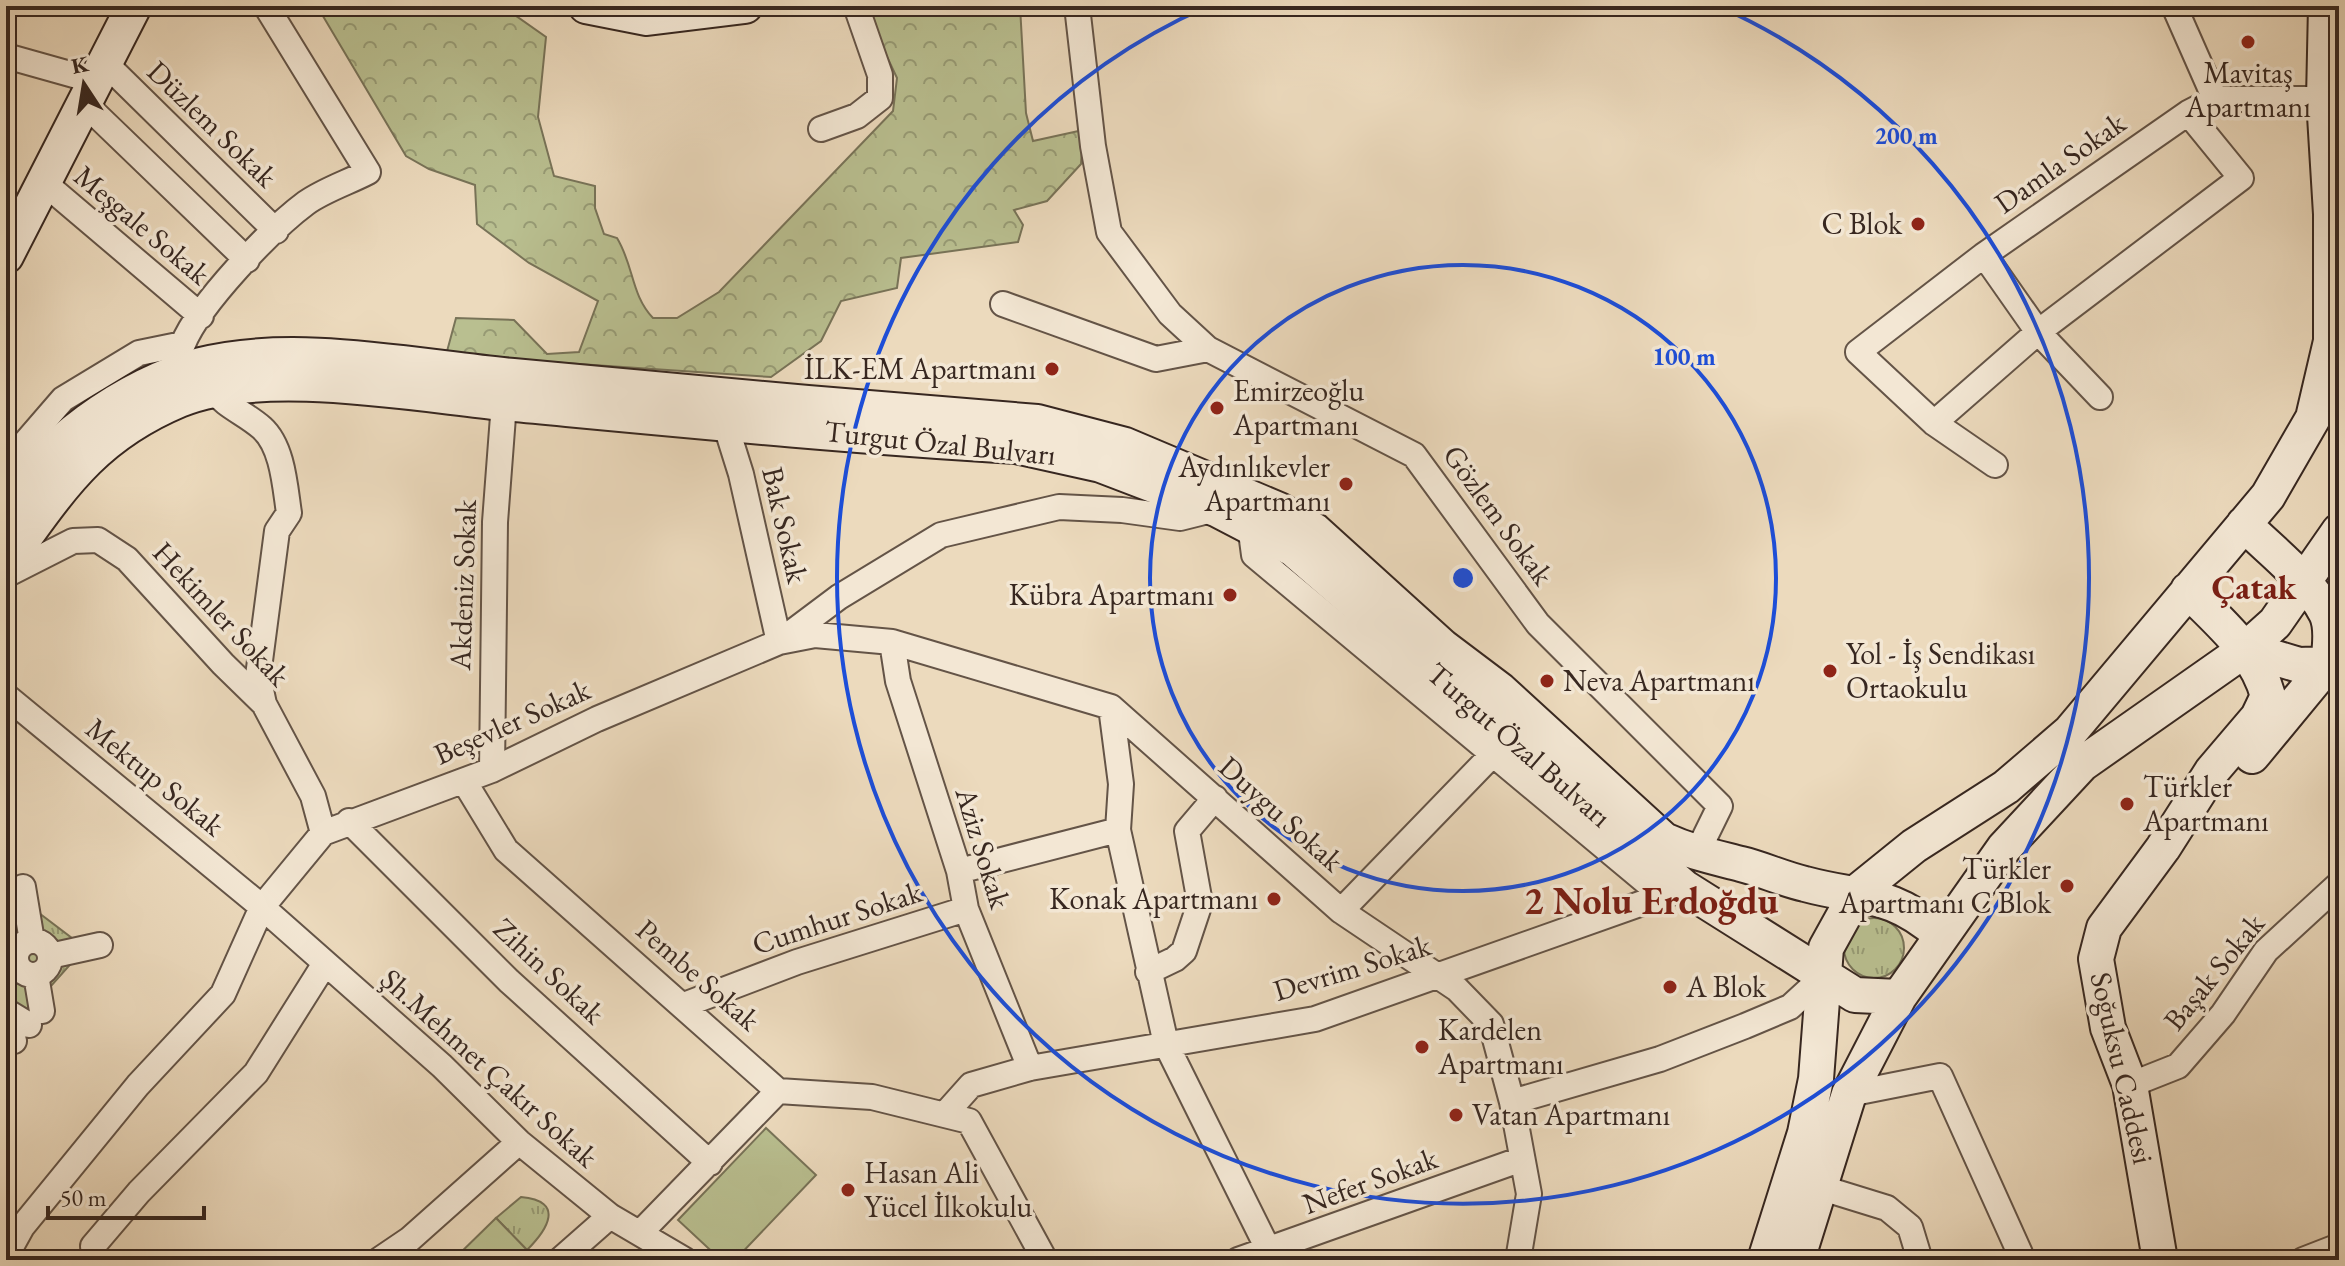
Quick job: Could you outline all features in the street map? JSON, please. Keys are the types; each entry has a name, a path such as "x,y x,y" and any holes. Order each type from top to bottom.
{"street":[{"path":"6,256 134,6"},
{"path":"264,704 258,676 277,531 289,513 285,485 277,453 265,430 225,406 198,366 201,316 247,260 307,202 368,172 266,6"},
{"path":"586,6 647,18 725,8"},
{"path":"821,129 857,116 880,98 880,75 856,6"},
{"name":"Gözlem Sokak","path":"1077,6 1094,159 1109,232 1170,314 1208,349 1414,455 1538,624 1720,806 1696,855"},
{"path":"2174,6 2215,99"},
{"path":"1765,1260 1805,1133 1816,1079 1826,948 1857,892 1914,846 2006,787 2070,732 2268,496 2313,418 2331,341 2331,214 2324,99 2326,6"},
{"path":"6,56 94,81 247,260"},
{"name":"Düzlem Sokak","path":"94,81 276,231"},
{"name":"Damla Sokak","path":"1934,423 1858,352 1984,255 2188,113 2215,99 2324,99"},
{"path":"1995,465 1934,423 2038,332 2241,178 2188,113"},
{"name":"Meşgale Sokak","path":"42,181 201,316"},
{"path":"1984,255 2038,332 2100,397"},
{"path":"1003,304 1156,359 1208,349"},
{"name":"Turgut Özal Bulvarı","path":"6,465 63,399 139,353 198,366 338,385 504,403 1028,448 1101,465 1216,509 1293,549 1674,892 1826,974"},
{"name":"Turgut Özal Bulvarı","path":"6,517 29,480 72,433 102,410 143,388 198,366 264,357 345,359 1037,422 1084,432 1279,510 1315,531 1443,647 1500,690 1664,840 1696,855 1742,864 1807,885 1857,892"},
{"name":"Turgut Özal Bulvarı","path":"6,563 67,478 96,448 133,422 198,366"},
{"name":"Akdeniz Sokak","path":"492,770 495,522 504,403"},
{"name":"Bak Sokak","path":"725,423 741,474 779,642"},
{"name":"Beşevler Sokak","path":"6,1256 22,1227 138,1085 223,994 262,907 323,833 492,770 597,719 779,642 839,597 941,535 1059,507 1122,510 1180,518 1216,509"},
{"path":"2188,590 2246,649 2299,665 2335,658 2328,616 2305,584 2244,524"},
{"path":"1250,525 1254,555 1493,754 1674,892"},
{"path":"1797,1260 1849,1094 1899,997 1940,934 2004,848 2082,764 2246,649 2275,623 2339,531"},
{"name":"Hekimler Sokak","path":"6,575 73,541 98,540 127,559 264,704 313,796 323,833"},
{"path":"2305,584 2339,596"},
{"name":"Duygu Sokak","path":"779,642 815,635 892,642 1111,707 1341,911 1440,976 1491,1024 1512,1102 1529,1194 1518,1260"},
{"name":"Aziz Sokak","path":"892,642 898,681 959,871 966,909 1030,1068"},
{"name":"Soğuksu Caddesi","path":"2160,1260 2130,1085 2108,1028 2096,959 2104,928 2163,848 2212,771 2258,717 2268,696 2263,676 2246,649"},
{"name":"Soğuksu Caddesi","path":"2163,848 2256,752 2335,658"},
{"name":"Mektup Sokak","path":"6,696 262,907"},
{"path":"1111,707 1121,784 1118,830 1166,1044 1269,1251"},
{"path":"1341,911 1493,754"},
{"name":"Pembe Sokak","path":"464,781 506,850 778,1091"},
{"path":"1148,972 1184,951 1200,903 1187,831 1215,798"},
{"name":"Zihin Sokak","path":"349,821 509,981 710,1163"},
{"name":"Cumhur Sokak","path":"959,871 1118,830"},
{"name":"Başak Sokak","path":"2130,1085 2178,1066 2223,1014 2266,951 2339,884"},
{"path":"19,1021 23,887"},
{"name":"Devrim Sokak","path":"946,1113 971,1085 1030,1068 1315,1019 1674,892"},
{"path":"1857,892 1918,915 1940,934"},
{"name":"Şh.Mehmet Çakır Sokak","path":"262,907 324,965 442,1066 519,1142 610,1216 685,1260"},
{"name":"Cumhur Sokak","path":"684,1005 797,962 966,909"},
{"path":"23,960 100,945"},
{"path":"94,1260 93,1246 139,1192 256,1073 324,965"},
{"path":"1826,974 1855,995 1899,997"},
{"path":"1512,1102 1660,1059 1745,1026 1790,1007 1826,974"},
{"path":"1849,1094 1940,1076 2023,1260"},
{"path":"640,1233 778,1091 872,1097 969,1121 1045,1260"},
{"path":"379,1260 410,1239 519,1142"},
{"name":"Nefer Sokak","path":"1238,1260 1522,1159"},
{"path":"1819,1187 1887,1208 1910,1227 1920,1260"},
{"path":"560,1260 610,1216"},
{"path":"2303,1260 2339,1246"}],"green space":[{"path":"317,6 502,6 546,37 538,117 554,176 595,186 595,208 604,234 617,238 640,300 653,318 677,318 719,292 893,111 897,78 863,6 1020,6 1026,113 1033,141 1083,130 1081,164 1047,201 1014,210 1023,225 1018,242 901,258 897,288 841,301 821,341 771,377 446,355 456,318 514,320 547,354 579,352 598,301 529,263 477,224 475,185 429,169 406,156"},
{"path":"6,888 85,948 9,1033 6,1030"},
{"path":"1874,918 1886,920 1895,927 1902,936 1902,960 1895,969 1886,976 1874,978 1862,976 1853,969 1846,960 1844,948 1846,936 1853,927 1862,920"},
{"path":"766,1128 816,1175 735,1260 721,1260 678,1220"},
{"path":"521,1197 544,1204 548,1210 546,1225 527,1250 496,1218"},
{"path":"496,1218 527,1250 517,1260 453,1260"}],"place":[{"name":"Mavitaş Apartmanı","path":"2248,42"},
{"name":"C Blok","path":"1918,224"},
{"name":"İLK-EM Apartmanı","path":"1052,369"},
{"name":"Emirzeoğlu Apartmanı","path":"1217,408"},
{"name":"Aydınlıkevler Apartmanı","path":"1346,484"},
{"name":"Kübra Apartmanı","path":"1230,595"},
{"name":"Yol - İş Sendikası Ortaokulu","path":"1830,671"},
{"name":"Neva Apartmanı","path":"1547,681"},
{"name":"Türkler Apartmanı","path":"2127,804"},
{"name":"Türkler Apartmanı C Blok","path":"2067,886"},
{"name":"Konak Apartmanı","path":"1274,899"},
{"name":"A Blok","path":"1670,987"},
{"name":"Kardelen Apartmanı","path":"1422,1047"},
{"name":"Vatan Apartmanı","path":"1456,1115"},
{"name":"Hasan Ali Yücel İlkokulu","path":"848,1190"}],"district":[{"name":"Çatak","path":"2254,587"},
{"name":"2 Nolu Erdoğdu","path":"1651,901"}]}
